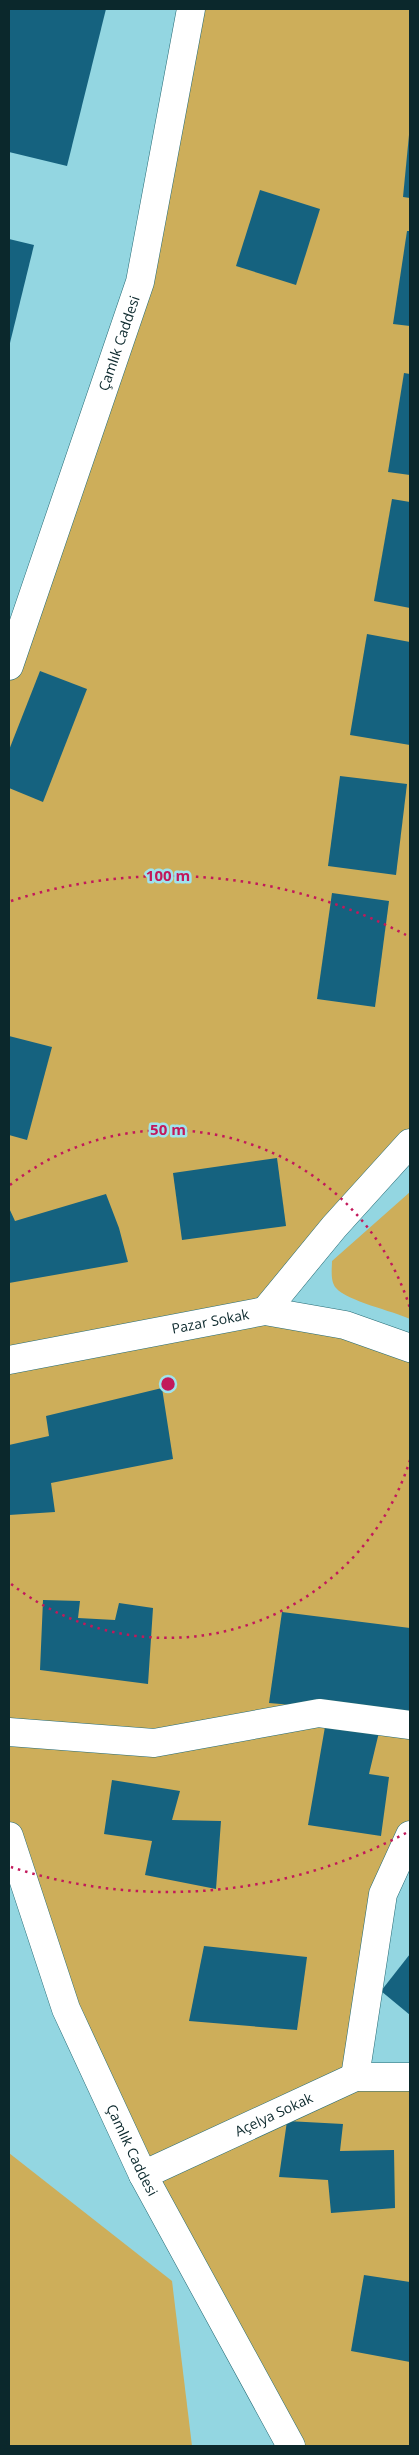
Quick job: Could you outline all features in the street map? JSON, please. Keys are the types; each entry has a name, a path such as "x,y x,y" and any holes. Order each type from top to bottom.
{"street":[{"name":"Çamlık Caddesi","path":"9,666 140,282 191,9"},
{"path":"265,1311 334,1227 410,1143"},
{"name":"Pazar Sokak","path":"9,1360 265,1311 345,1326 410,1348"},
{"path":"9,1732 154,1743 319,1713 410,1725"},
{"name":"Çamlık Caddesi","path":"9,1836 66,2009 143,2175 291,2446"},
{"path":"355,2078 383,1894 410,1836"},
{"name":"Açelya Sokak","path":"143,2175 355,2078 410,2077"}],"shaded area":[{"path":"191,9 410,9 410,1143 265,1311 410,1348 410,1835 355,2077 410,2077 410,2446 291,2446 143,2175 9,1836 9,666 140,282"},
{"path":"410,1192 410,1319 342,1293 334,1285 332,1261"},
{"path":"9,2153 172,2281 192,2446 9,2446"}],"building":[{"path":"9,9 106,9 67,166 9,152"},
{"path":"410,135 410,198 403,197"},
{"path":"260,190 320,209 296,285 236,266"},
{"path":"407,231 410,231 410,326 393,324"},
{"path":"9,239 34,245 9,347"},
{"path":"404,373 410,374 410,475 388,472"},
{"path":"392,499 410,502 410,608 374,601"},
{"path":"367,634 410,642 410,745 350,735"},
{"path":"40,671 87,689 43,802 9,788 9,750"},
{"path":"340,776 407,784 396,875 328,866"},
{"path":"332,893 389,901 375,1007 317,999"},
{"path":"9,1036 52,1047 27,1140 9,1135"},
{"path":"277,1158 286,1226 182,1240 173,1173"},
{"path":"106,1194 119,1228 128,1262 9,1283 9,1208 15,1221"},
{"path":"162,1388 173,1459 51,1483 55,1512 9,1515 9,1445 49,1436 46,1416"},
{"path":"43,1600 80,1601 78,1618 115,1620 119,1603 153,1608 148,1684 40,1670"},
{"path":"282,1612 410,1628 410,1715 269,1703"},
{"path":"326,1721 380,1728 369,1774 389,1777 381,1836 308,1825"},
{"path":"112,1780 180,1791 172,1820 221,1821 216,1889 145,1875 152,1841 104,1834"},
{"path":"204,1946 307,1957 297,2030 189,2021"},
{"path":"410,1954 410,2015 381,1991"},
{"path":"287,2121 343,2124 340,2151 394,2150 395,2208 331,2213 328,2180 279,2177"},
{"path":"364,2275 410,2282 410,2362 351,2351"}]}
